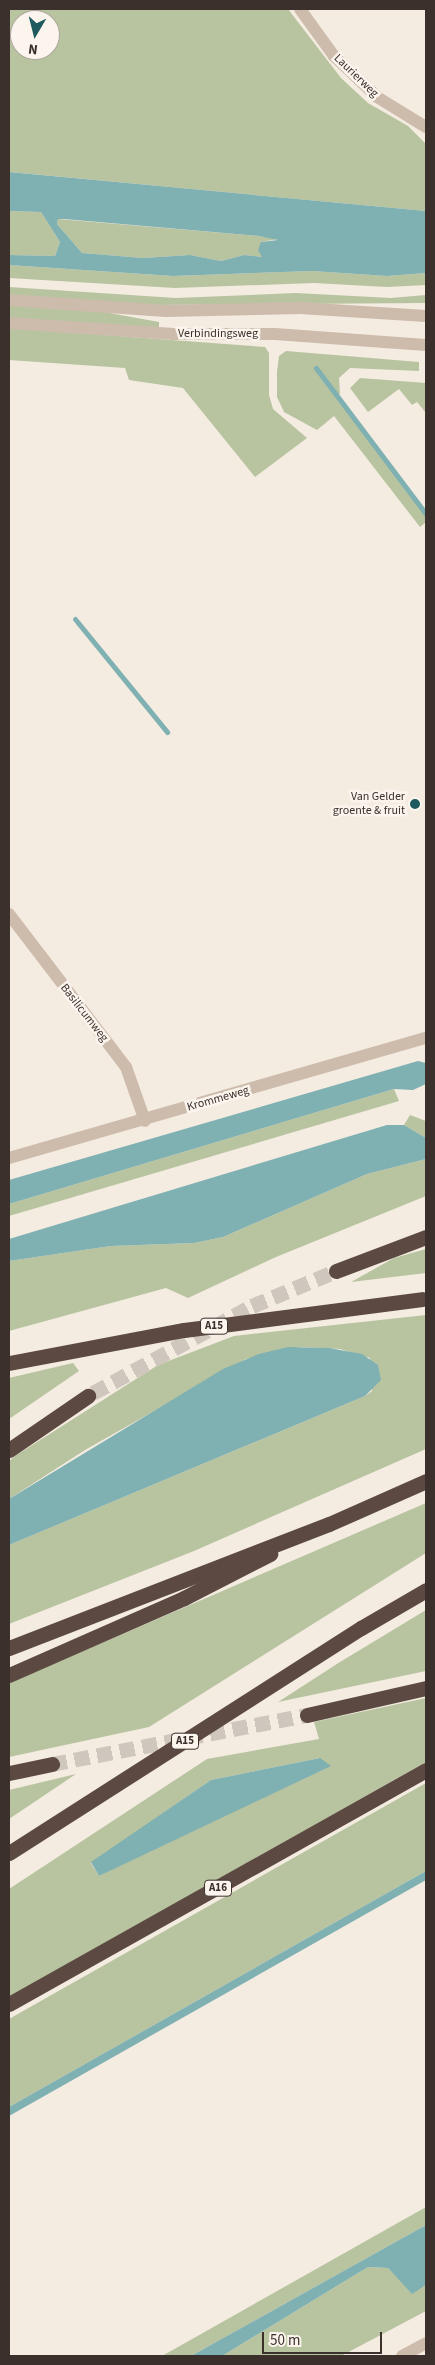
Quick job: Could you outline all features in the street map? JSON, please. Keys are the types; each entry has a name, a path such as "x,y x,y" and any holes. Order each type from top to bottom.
{"highway":[{"path":"336,1271 426,1237"},
{"name":"A15","path":"9,1363 184,1330 424,1299"},
{"path":"9,1439 90,1394 9,1450"},
{"path":"9,1648 329,1524 426,1481"},
{"path":"9,1675 184,1598 329,1524"},
{"name":"A15","path":"9,1854 362,1628 426,1590"},
{"path":"308,1715 426,1688"},
{"path":"9,1773 52,1764"},
{"name":"A16","path":"9,2004 426,1770"}],"street":[{"name":"Laurierweg","path":"300,9 334,56 377,97 426,128"},
{"name":"Verbindingsweg","path":"9,300 166,311 300,308 426,316"},
{"name":"Verbindingsweg","path":"9,323 174,334 275,334 426,345"},
{"name":"Basilicumweg","path":"9,914 126,1066 145,1120"},
{"name":"Krommeweg","path":"9,1158 426,1038"},
{"path":"402,2356 426,2343"}],"green space":[{"path":"9,9 288,9 341,78 368,103 408,126 426,144 426,211 10,172"},
{"path":"9,211 41,212 60,242 55,256 9,255"},
{"path":"58,219 278,239 261,242 262,257 244,255 221,261 190,255 143,258 82,253 57,224"},
{"path":"9,265 173,276 312,271 387,276 426,273 426,285 387,287 314,283 175,288 9,278"},
{"path":"9,287 176,298 296,293 391,298 426,295 426,303 151,305 9,295"},
{"path":"9,305 93,310 159,322 159,329 9,318"},
{"path":"9,328 265,347 269,353 269,395 273,409 307,438 255,477 183,388 129,380 125,368 9,360"},
{"path":"286,351 419,362 419,371 350,368 339,378 340,394 337,395 426,514 426,522 420,527 334,416 317,430 284,412 277,397 277,372 279,356"},
{"path":"360,378 426,383 426,413 417,402 412,405 399,389 368,412 350,388"},
{"path":"394,1089 399,1101 9,1216 9,1204"},
{"path":"410,1115 426,1121 426,1138 404,1125"},
{"path":"426,1159 426,1196 276,1257 188,1298 166,1288 9,1331 9,1261 111,1246 194,1243 223,1237 367,1174"},
{"path":"426,1249 426,1273 351,1282 394,1258"},
{"path":"426,1315 426,1449 194,1551 9,1624 9,1545 365,1396 372,1391 370,1358 340,1349 300,1347 246,1359 85,1450 9,1499 9,1461 15,1456 158,1365 234,1336"},
{"path":"73,1363 79,1371 9,1419 9,1378"},
{"path":"426,1503 426,1553 149,1727 9,1757 9,1683"},
{"path":"426,1610 426,1671 278,1702 340,1662"},
{"path":"426,1698 426,1762 9,1997 9,1889 207,1759 319,1739 314,1722","holes":["320,1758 99,1876 91,1863 211,1780"]},
{"path":"76,1774 9,1819 9,1790"},
{"path":"426,1783 426,1871 9,2107 9,2019"},
{"path":"426,2207 426,2225 191,2356 162,2356"},
{"path":"368,2267 388,2268 412,2293 426,2285 426,2311 341,2356 222,2356"}],"water":[{"path":"9,172 426,211 426,273 387,276 312,271 173,276 9,265 9,255 55,256 60,242 41,212 9,211","holes":["58,219 64,219 259,236 278,240 261,242 258,250 262,257 244,255 221,261 190,255 143,258 82,253 57,224"]},
{"path":"418,1061 426,1063 426,1084 413,1090 394,1089 9,1204 9,1180"},
{"path":"387,1125 404,1125 426,1138 426,1159 367,1174 223,1237 194,1243 111,1246 9,1261 9,1239"},
{"path":"288,1347 329,1348 362,1354 378,1365 381,1380 365,1396 9,1545 9,1499 223,1369 259,1354"},
{"path":"320,1758 331,1766 99,1876 91,1862 211,1780"},
{"path":"426,1871 426,1880 9,2116 9,2107"},
{"path":"426,2225 426,2285 412,2294 388,2268 368,2267 222,2356 191,2356"}],"waterway":[{"path":"316,368 426,514"},
{"path":"75,619 167,732"}],"tunnel":[{"path":"93,1393 252,1306 336,1271"},
{"path":"52,1764 307,1715"}],"place":[{"name":"Van Gelder groente & fruit","path":"415,804"}]}
